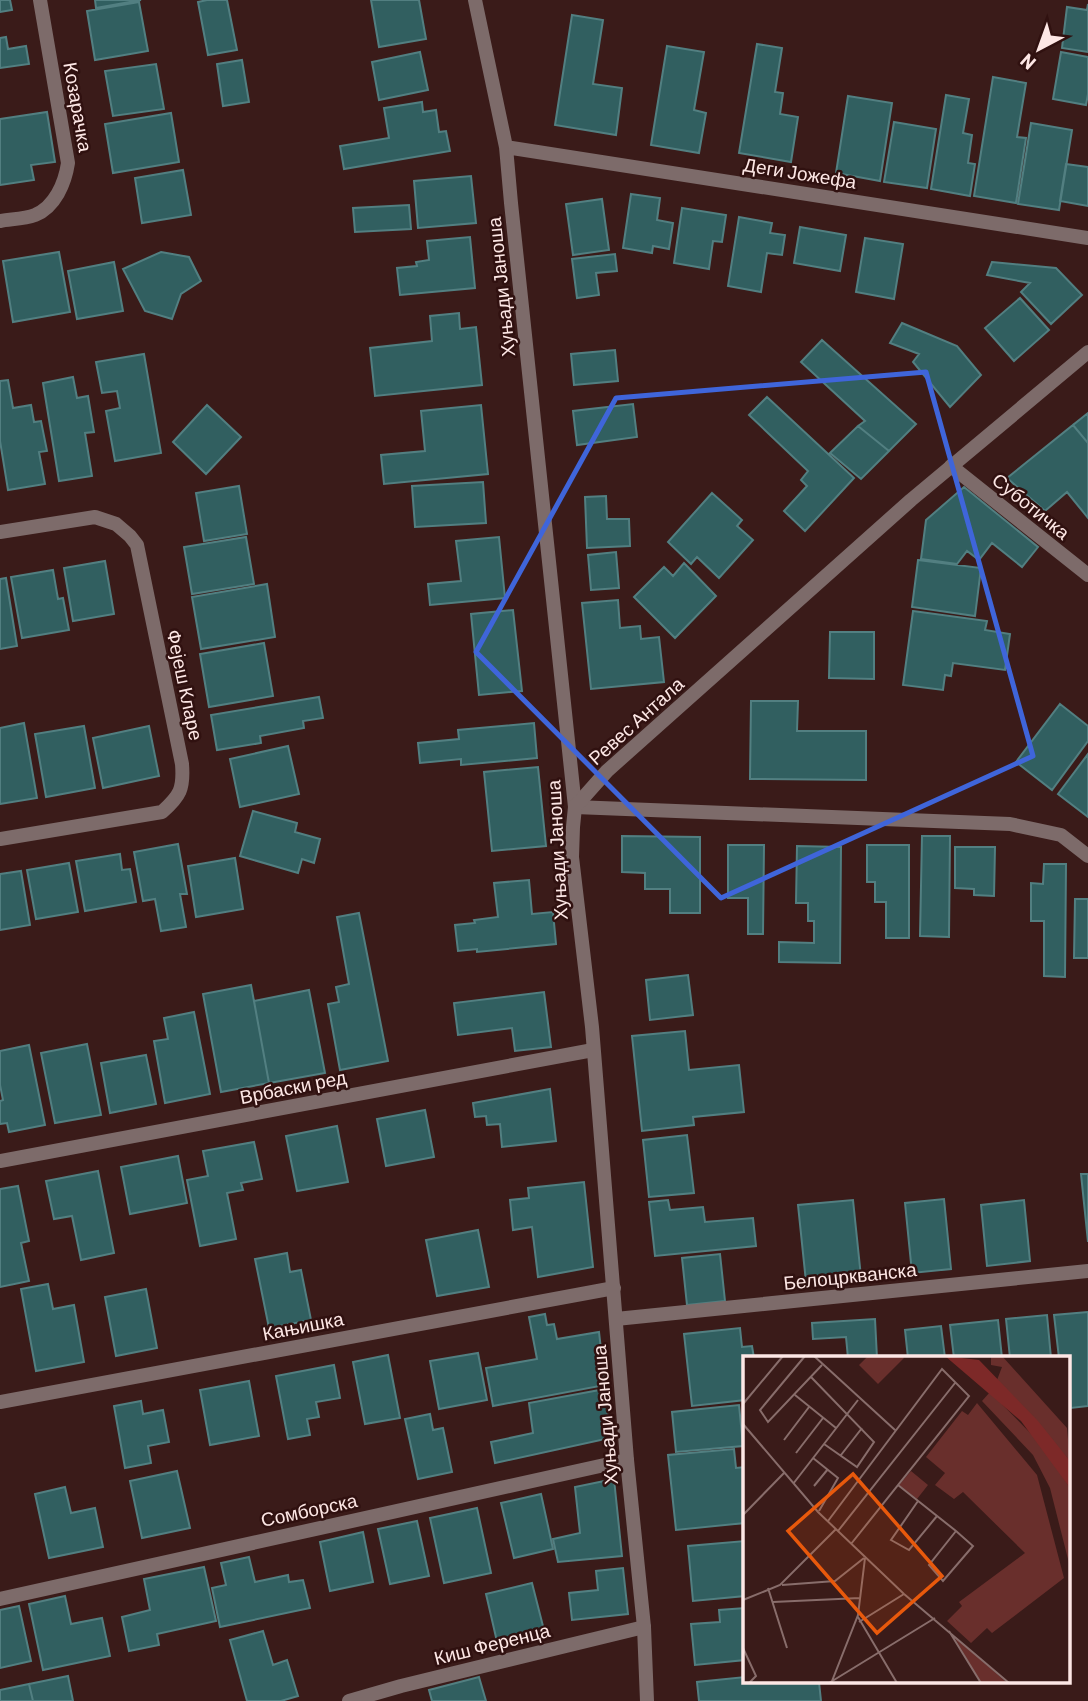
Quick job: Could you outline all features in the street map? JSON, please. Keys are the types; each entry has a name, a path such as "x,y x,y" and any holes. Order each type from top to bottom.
{"street":[{"name":"Козарачка","path":"0,221 35,215 55,197 66,176 68,163 40,0"},
{"name":"Хуњади Јаноша","path":"475,0 506,147 575,807 572,857 593,1050 617,1319 627,1460 644,1627 647,1701"},
{"name":"Деги Јожефа","path":"506,147 1088,238"},
{"name":"Ревес Антала","path":"575,807 607,771 911,500 1088,352"},
{"name":"Суботичка","path":"951,466 1088,575"},
{"name":"Фејеш Кларе","path":"0,532 95,517 116,524 137,545 183,777 180,792 162,812 0,839"},
{"path":"575,807 1010,824 1060,835 1088,856"},
{"name":"Врбаски ред","path":"0,1161 593,1050"},
{"name":"Белоцркванска","path":"617,1319 1088,1271"},
{"name":"Кањишка","path":"0,1402 614,1288"},
{"name":"Сомборска","path":"0,1599 627,1460"},
{"name":"Киш Ференца","path":"349,1701 644,1627"}],"highlighted area":[{"path":"926,372 1033,756 721,898 476,652 616,398"}],"building":[{"path":"0,0 10,0 12,10 0,12"},
{"path":"95,0 141,0 96,8"},
{"path":"227,0 237,50 208,55 198,2"},
{"path":"371,0 419,0 426,39 379,47"},
{"path":"139,2 148,51 95,60 87,11"},
{"path":"1088,4 1088,52 1062,48 1067,7 1087,10"},
{"path":"572,15 603,20 593,84 622,88 616,135 555,125"},
{"path":"6,37 8,49 26,46 29,64 0,68 0,38"},
{"path":"757,44 782,48 775,92 783,93 780,114 798,117 791,162 739,153"},
{"path":"667,46 704,52 694,110 706,113 699,153 651,145"},
{"path":"420,52 428,90 379,100 372,62"},
{"path":"1061,52 1088,57 1086,105 1053,99"},
{"path":"242,60 249,102 223,106 217,64"},
{"path":"156,64 164,109 113,116 105,71"},
{"path":"993,77 1026,83 1017,137 1026,138 1016,203 974,196"},
{"path":"946,95 969,99 963,133 972,135 968,163 975,164 970,196 931,189"},
{"path":"848,96 892,103 880,181 836,173"},
{"path":"422,102 423,112 436,110 439,132 446,131 450,151 344,169 340,146 389,138 384,108"},
{"path":"47,112 55,162 31,165 34,180 0,185 0,119"},
{"path":"171,113 179,162 113,173 105,124"},
{"path":"894,122 936,129 927,188 884,182"},
{"path":"1031,123 1072,130 1059,210 1018,204"},
{"path":"1066,164 1088,167 1088,206 1060,201"},
{"path":"183,170 191,215 142,223 135,178"},
{"path":"471,176 476,223 418,228 414,181"},
{"path":"631,194 660,198 657,220 673,223 669,249 653,246 652,253 623,248"},
{"path":"602,199 609,250 573,255 566,204"},
{"path":"409,205 411,229 355,232 353,208"},
{"path":"682,208 726,215 722,242 713,241 709,269 674,263"},
{"path":"739,217 772,223 770,233 785,235 782,255 767,253 761,292 728,286"},
{"path":"800,227 846,235 840,271 794,263"},
{"path":"470,237 475,288 400,295 397,268 417,266 416,262 429,260 427,241"},
{"path":"865,238 903,244 894,299 856,292"},
{"path":"59,252 70,312 13,322 3,261"},
{"path":"161,252 189,257 201,281 181,294 172,319 145,311 123,269"},
{"path":"615,254 617,271 596,273 599,295 577,298 572,259"},
{"path":"114,262 123,311 77,319 68,271"},
{"path":"992,262 1056,268 1082,295 1051,324 1021,292 1030,283 987,275"},
{"path":"1020,298 1049,330 1014,361 985,328"},
{"path":"459,313 460,329 476,327 482,385 375,396 370,348 432,341 430,316"},
{"path":"902,323 957,346 981,375 950,407 913,362 919,354 890,343"},
{"path":"822,340 916,424 889,451 858,426 865,421 801,362"},
{"path":"615,350 618,381 574,385 571,354"},
{"path":"144,354 161,453 115,461 106,411 120,408 117,391 102,393 96,362"},
{"path":"73,377 77,398 88,396 94,432 85,433 92,476 59,481 43,383"},
{"path":"8,380 13,408 31,405 34,422 41,421 47,451 39,452 45,484 8,490 0,441 0,381"},
{"path":"767,397 854,478 805,531 784,511 807,486 801,480 808,471 749,415"},
{"path":"633,404 637,437 577,445 573,411"},
{"path":"207,405 241,437 206,474 173,442"},
{"path":"481,405 488,474 384,484 381,455 425,451 421,411"},
{"path":"1088,413 1088,443 1073,425"},
{"path":"1073,425 1088,443 1088,518 1067,492 1045,511 1007,478"},
{"path":"858,426 889,451 861,479 830,453"},
{"path":"483,482 486,523 415,527 412,486"},
{"path":"239,486 247,534 204,541 196,493"},
{"path":"964,487 1038,547 1022,567 992,543 979,560 967,551 957,564 921,559 926,520"},
{"path":"712,493 742,520 737,526 753,540 719,578 697,557 691,564 668,542"},
{"path":"606,496 607,519 629,519 630,546 587,548 585,497"},
{"path":"246,537 254,584 192,594 184,547"},
{"path":"499,537 505,598 430,605 428,584 461,581 456,541"},
{"path":"616,552 619,588 591,590 588,555"},
{"path":"918,560 981,568 975,616 912,607"},
{"path":"105,561 114,614 73,621 64,568"},
{"path":"684,563 716,596 675,638 634,597 664,567 673,576"},
{"path":"53,570 58,599 63,598 69,630 22,638 11,577"},
{"path":"6,578 17,646 0,649 0,579"},
{"path":"267,584 275,637 201,649 192,597"},
{"path":"618,600 620,628 640,626 641,639 659,637 664,682 591,689 582,603"},
{"path":"513,610 522,691 479,695 471,614"},
{"path":"913,611 987,621 985,630 1010,634 1005,670 953,663 951,676 945,675 943,690 903,685"},
{"path":"830,632 874,632 874,679 829,678"},
{"path":"264,643 273,696 209,707 200,654"},
{"path":"319,697 323,718 303,721 304,728 260,736 261,743 217,750 211,715"},
{"path":"751,701 798,701 797,731 866,731 866,780 750,779"},
{"path":"1060,704 1088,726 1088,741 1052,790 1016,762"},
{"path":"24,723 37,798 0,804 0,728"},
{"path":"534,723 537,758 461,765 461,759 420,763 418,743 459,739 458,730"},
{"path":"84,726 95,788 46,797 35,734"},
{"path":"149,726 159,776 103,788 93,738"},
{"path":"288,746 299,794 240,807 230,759"},
{"path":"1088,754 1088,817 1058,794"},
{"path":"538,767 546,846 492,851 484,772"},
{"path":"253,811 297,823 295,832 320,839 314,863 302,859 298,873 240,856"},
{"path":"622,836 700,837 700,913 670,913 670,889 645,889 645,873 622,872"},
{"path":"922,836 950,836 949,937 920,936"},
{"path":"178,844 187,894 180,894 186,927 161,931 155,899 143,901 134,852"},
{"path":"728,845 764,845 763,934 748,934 748,898 728,898"},
{"path":"867,845 909,845 909,938 886,938 886,902 875,902 875,882 867,882"},
{"path":"797,846 841,847 840,963 779,962 779,942 814,943 814,921 808,921 808,903 796,903"},
{"path":"955,847 995,847 994,896 974,895 974,889 955,888"},
{"path":"120,854 122,870 130,869 136,902 85,911 76,861"},
{"path":"235,858 243,909 196,917 188,866"},
{"path":"69,863 78,912 36,919 27,870"},
{"path":"1044,864 1066,864 1065,977 1044,976 1044,921 1031,921 1031,883 1043,884"},
{"path":"21,871 30,925 0,930 0,874"},
{"path":"529,880 532,914 553,912 556,944 477,952 477,949 458,951 455,925 498,917 494,883"},
{"path":"1075,899 1088,899 1088,958 1074,958"},
{"path":"359,913 388,1061 340,1070 328,1004 339,1002 336,987 349,984 337,917"},
{"path":"688,975 693,1015 650,1020 646,980"},
{"path":"251,985 269,1083 221,1092 203,994"},
{"path":"309,990 325,1073 269,1083 254,1001"},
{"path":"544,992 551,1047 515,1051 512,1028 458,1035 454,1003"},
{"path":"194,1012 210,1094 165,1103 154,1041 168,1039 164,1018"},
{"path":"685,1031 689,1070 739,1065 744,1112 693,1117 694,1125 642,1131 632,1036"},
{"path":"87,1044 101,1115 55,1123 41,1053"},
{"path":"29,1045 45,1125 9,1132 7,1123 0,1124 0,1101 3,1100 0,1051"},
{"path":"146,1055 156,1104 110,1113 101,1063"},
{"path":"550,1089 556,1141 502,1147 500,1124 487,1125 486,1116 475,1117 473,1103"},
{"path":"425,1110 434,1157 386,1166 377,1119"},
{"path":"337,1126 348,1182 297,1191 286,1136"},
{"path":"687,1135 694,1193 649,1197 643,1140"},
{"path":"254,1142 262,1179 241,1183 243,1190 227,1193 236,1239 200,1246 187,1180 208,1176 203,1151"},
{"path":"178,1156 187,1203 130,1214 121,1167"},
{"path":"98,1171 114,1253 81,1260 72,1216 54,1219 46,1181"},
{"path":"1081,1174 1088,1174 1088,1242"},
{"path":"584,1182 593,1267 538,1277 532,1227 513,1230 510,1200 529,1198 528,1188"},
{"path":"18,1186 29,1241 21,1243 29,1281 0,1287 0,1189"},
{"path":"944,1199 951,1269 912,1273 905,1203"},
{"path":"668,1200 670,1210 703,1207 705,1222 753,1218 756,1246 655,1256 649,1202"},
{"path":"853,1200 861,1277 806,1282 798,1205"},
{"path":"1024,1200 1030,1261 987,1266 981,1205"},
{"path":"478,1230 489,1287 437,1296 426,1240"},
{"path":"287,1253 290,1272 301,1270 311,1320 269,1328 255,1259"},
{"path":"720,1254 725,1301 687,1305 682,1258"},
{"path":"48,1284 53,1309 74,1305 84,1362 36,1371 21,1289"},
{"path":"146,1289 157,1348 116,1356 105,1297"},
{"path":"1088,1312 1088,1406 1071,1408 1070,1356 1059,1356 1054,1315"},
{"path":"545,1314 547,1325 554,1324 557,1339 599,1332 605,1385 493,1406 486,1368 537,1359 529,1317"},
{"path":"1047,1315 1051,1356 1010,1356 1006,1319"},
{"path":"875,1319 877,1356 848,1356 846,1337 813,1339 812,1323"},
{"path":"998,1320 1002,1356 954,1356 950,1325"},
{"path":"941,1326 945,1356 908,1356 905,1330"},
{"path":"740,1328 742,1347 752,1346 754,1356 743,1356 743,1400 692,1406 684,1334"},
{"path":"478,1353 487,1400 439,1409 430,1361"},
{"path":"388,1355 400,1418 365,1424 353,1362"},
{"path":"334,1365 340,1398 316,1402 319,1417 307,1419 310,1435 288,1439 276,1376"},
{"path":"249,1381 259,1436 210,1445 200,1390"},
{"path":"605,1389 610,1438 495,1463 491,1442 533,1433 529,1403"},
{"path":"141,1401 143,1414 163,1410 169,1442 148,1446 151,1463 125,1468 114,1406"},
{"path":"739,1405 743,1446 676,1452 672,1412"},
{"path":"430,1414 433,1430 443,1428 452,1472 418,1479 405,1419"},
{"path":"734,1449 736,1468 743,1467 743,1523 676,1530 668,1455"},
{"path":"177,1471 190,1528 142,1538 130,1481"},
{"path":"614,1479 622,1556 558,1562 553,1539 580,1533 575,1487"},
{"path":"65,1487 71,1513 95,1508 103,1547 49,1558 35,1494"},
{"path":"541,1494 553,1549 514,1558 501,1503"},
{"path":"477,1508 491,1573 444,1583 430,1518"},
{"path":"417,1521 429,1576 390,1584 378,1529"},
{"path":"363,1532 373,1582 330,1591 320,1542"},
{"path":"743,1541 743,1596 693,1601 688,1546"},
{"path":"249,1557 255,1582 288,1575 289,1582 303,1580 310,1608 220,1627 212,1588 226,1585 221,1563"},
{"path":"204,1567 216,1621 157,1634 159,1645 129,1651 122,1617 150,1610 144,1579"},
{"path":"623,1568 628,1614 572,1620 569,1593 598,1590 596,1571"},
{"path":"532,1583 545,1634 498,1646 486,1594"},
{"path":"65,1596 71,1624 102,1618 110,1656 43,1670 29,1604"},
{"path":"19,1606 31,1661 0,1668 0,1610"},
{"path":"743,1608 743,1660 695,1665 691,1624 720,1622 719,1610"},
{"path":"263,1631 273,1665 287,1660 298,1696 281,1701 247,1701 230,1640"},
{"path":"68,1676 73,1701 33,1701 29,1684"},
{"path":"479,1677 486,1701 432,1701 429,1690"},
{"path":"743,1677 743,1684 819,1684 821,1701 699,1701 697,1682"},
{"path":"29,1684 33,1701 0,1701 0,1690"}]}
